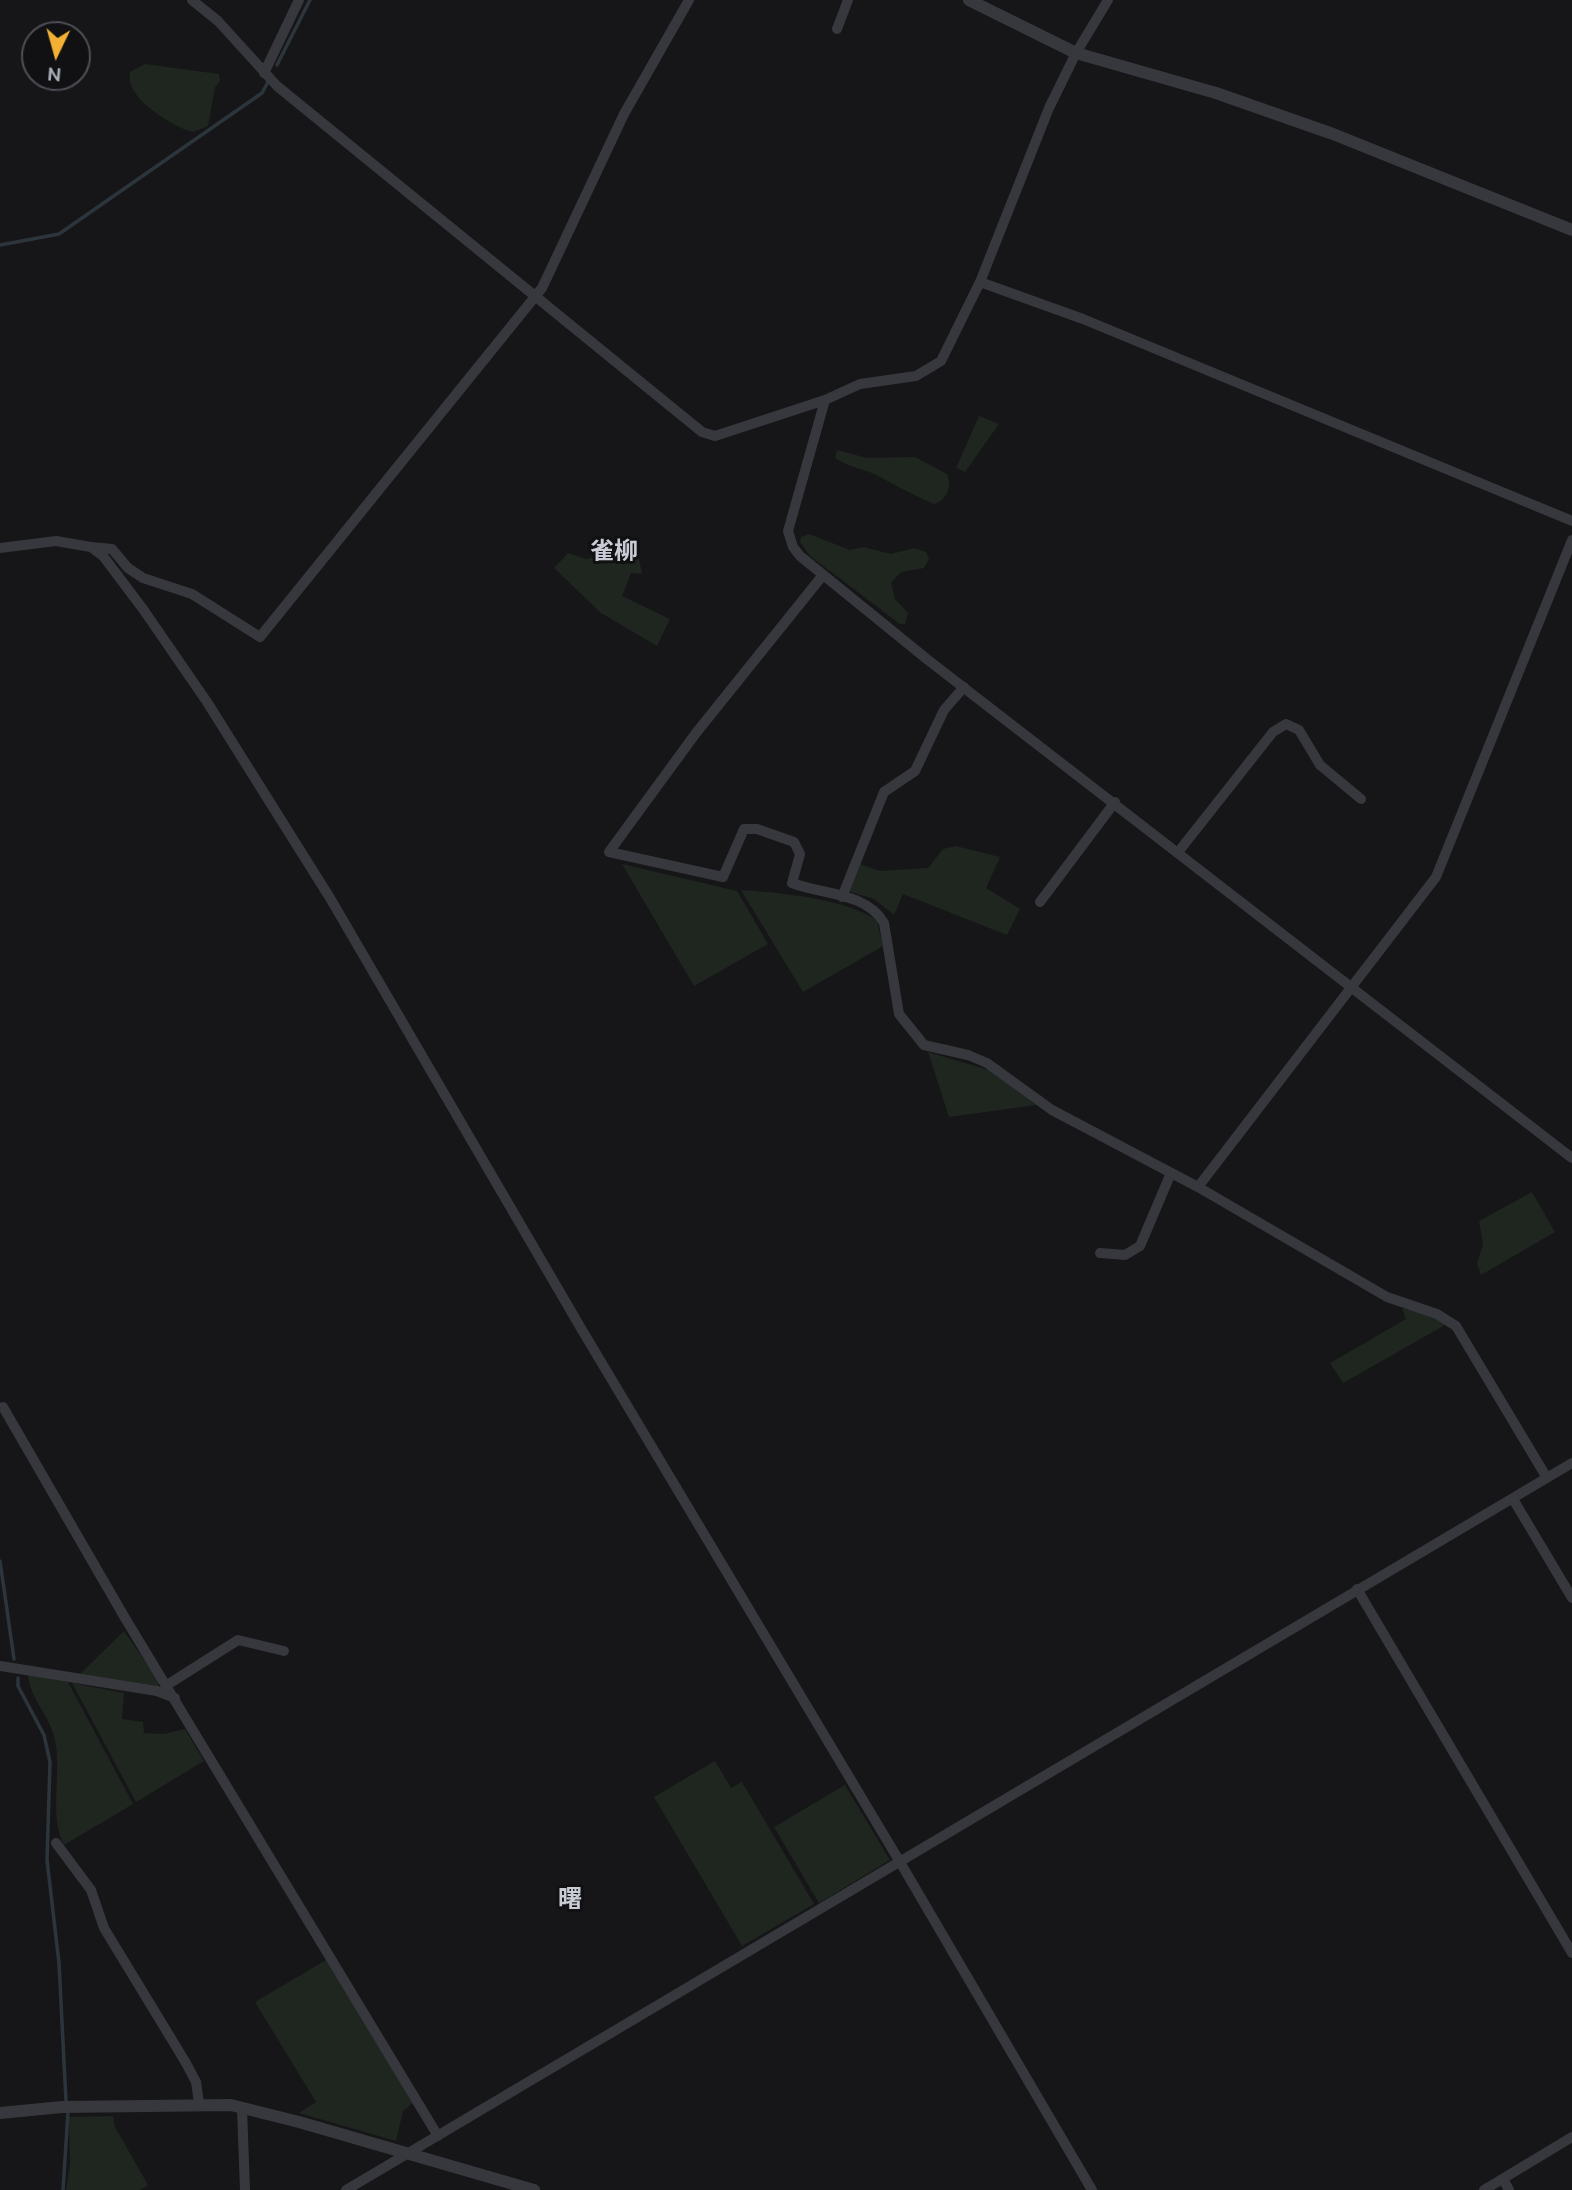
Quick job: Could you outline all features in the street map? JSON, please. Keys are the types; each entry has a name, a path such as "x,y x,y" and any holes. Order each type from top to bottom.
{"street":[{"path":"192,0 218,21 264,73 536,297 708,435 715,436 825,400 860,384 916,376 941,361 980,282 1049,108 1076,53 1108,0"},
{"path":"264,73 299,0"},
{"path":"0,548 56,541 112,549 128,568 144,578 192,594 260,637 536,297 624,114 689,0"},
{"path":"837,29 848,0"},
{"path":"969,0 1076,53 1216,93 1333,134 1572,230"},
{"path":"980,282 1083,319 1572,521"},
{"path":"825,400 788,531 793,547 823,575 964,687 1572,1158"},
{"path":"1198,1187 1436,877 1572,540"},
{"path":"91,547 103,556 135,598 193,681 330,898 589,1342 900,1862 1092,2190"},
{"path":"823,575 696,733 609,852 723,877 744,830 757,829 794,842 799,848 792,883 866,904 884,923 899,1014 924,1045 968,1055 987,1063 1052,1111 1198,1187 1387,1297 1437,1314 1456,1326 1547,1478"},
{"path":"842,897 884,792 915,771 944,710 964,687"},
{"path":"1179,851 1273,732 1286,724 1298,730 1320,765 1362,799"},
{"path":"1040,902 1115,802"},
{"path":"1100,1253 1125,1255 1140,1246 1171,1173"},
{"path":"3,1407 438,2136"},
{"path":"346,2190 1572,1463"},
{"path":"1513,1499 1572,1598"},
{"path":"1357,1589 1572,1953"},
{"path":"167,1685 238,1640 284,1651"},
{"path":"0,1666 157,1691 175,1699"},
{"path":"55,1843 91,1890 104,1928 186,2063 195,2082 199,2103"},
{"path":"0,2113 62,2107 199,2103 242,2108 534,2190"},
{"path":"242,2108 240,2128 245,2190"},
{"path":"1484,2190 1572,2137"},
{"path":"1503,2179 1509,2190"}],"shaded area":[{"path":"145,64 219,74 220,81 215,87 208,126 193,132 186,130 148,107 130,81 130,72"},
{"path":"979,416 999,424 965,472 956,468"},
{"path":"837,450 867,458 915,457 947,474 947,492 942,500 934,504 875,474 840,461 835,458"},
{"path":"809,534 850,550 863,547 891,554 914,548 926,552 929,559 924,568 901,572 891,583 895,599 908,613 905,624 900,624 810,556 800,542 801,537"},
{"path":"633,550 638,553 642,574 631,573 622,596 670,619 657,646 601,613 554,568 568,553 586,559"},
{"path":"956,846 1000,857 986,888 1020,909 1007,935 903,894 894,915 874,899 848,891 860,864 880,871 928,868 943,849"},
{"path":"622,864 737,891 768,944 694,986"},
{"path":"741,890 812,898 850,907 877,921 883,946 803,992"},
{"path":"928,1052 992,1071 1036,1105 949,1117"},
{"path":"1532,1192 1555,1232 1481,1275 1477,1264 1483,1244 1479,1221"},
{"path":"1402,1308 1437,1317 1447,1324 1343,1383 1330,1363 1406,1319"},
{"path":"124,1631 159,1681 158,1686 80,1674"},
{"path":"28,1675 68,1682 133,1804 64,1845 57,1820 54,1736 32,1691"},
{"path":"72,1683 124,1693 122,1719 143,1722 144,1733 164,1734 185,1729 204,1761 136,1802"},
{"path":"715,1761 731,1788 742,1782 814,1904 742,1946 654,1797"},
{"path":"845,1785 890,1860 819,1903 774,1827"},
{"path":"326,1960 413,2103 403,2111 396,2141 299,2113 316,2102 255,2002"},
{"path":"113,2116 115,2127 148,2185 140,2190 66,2190 70,2165 69,2117"}],"waterway":[{"path":"277,65 310,0"},
{"path":"0,245 59,234 262,93 268,82"},
{"path":"0,1561 14,1659"},
{"path":"18,1678 18,1686 44,1735 50,1762 47,1860 59,1963 66,2101"},
{"path":"63,2190 68,2112"}],"district":[{"name":"雀柳","path":"614,551"},
{"name":"曙","path":"570,1899"}]}
